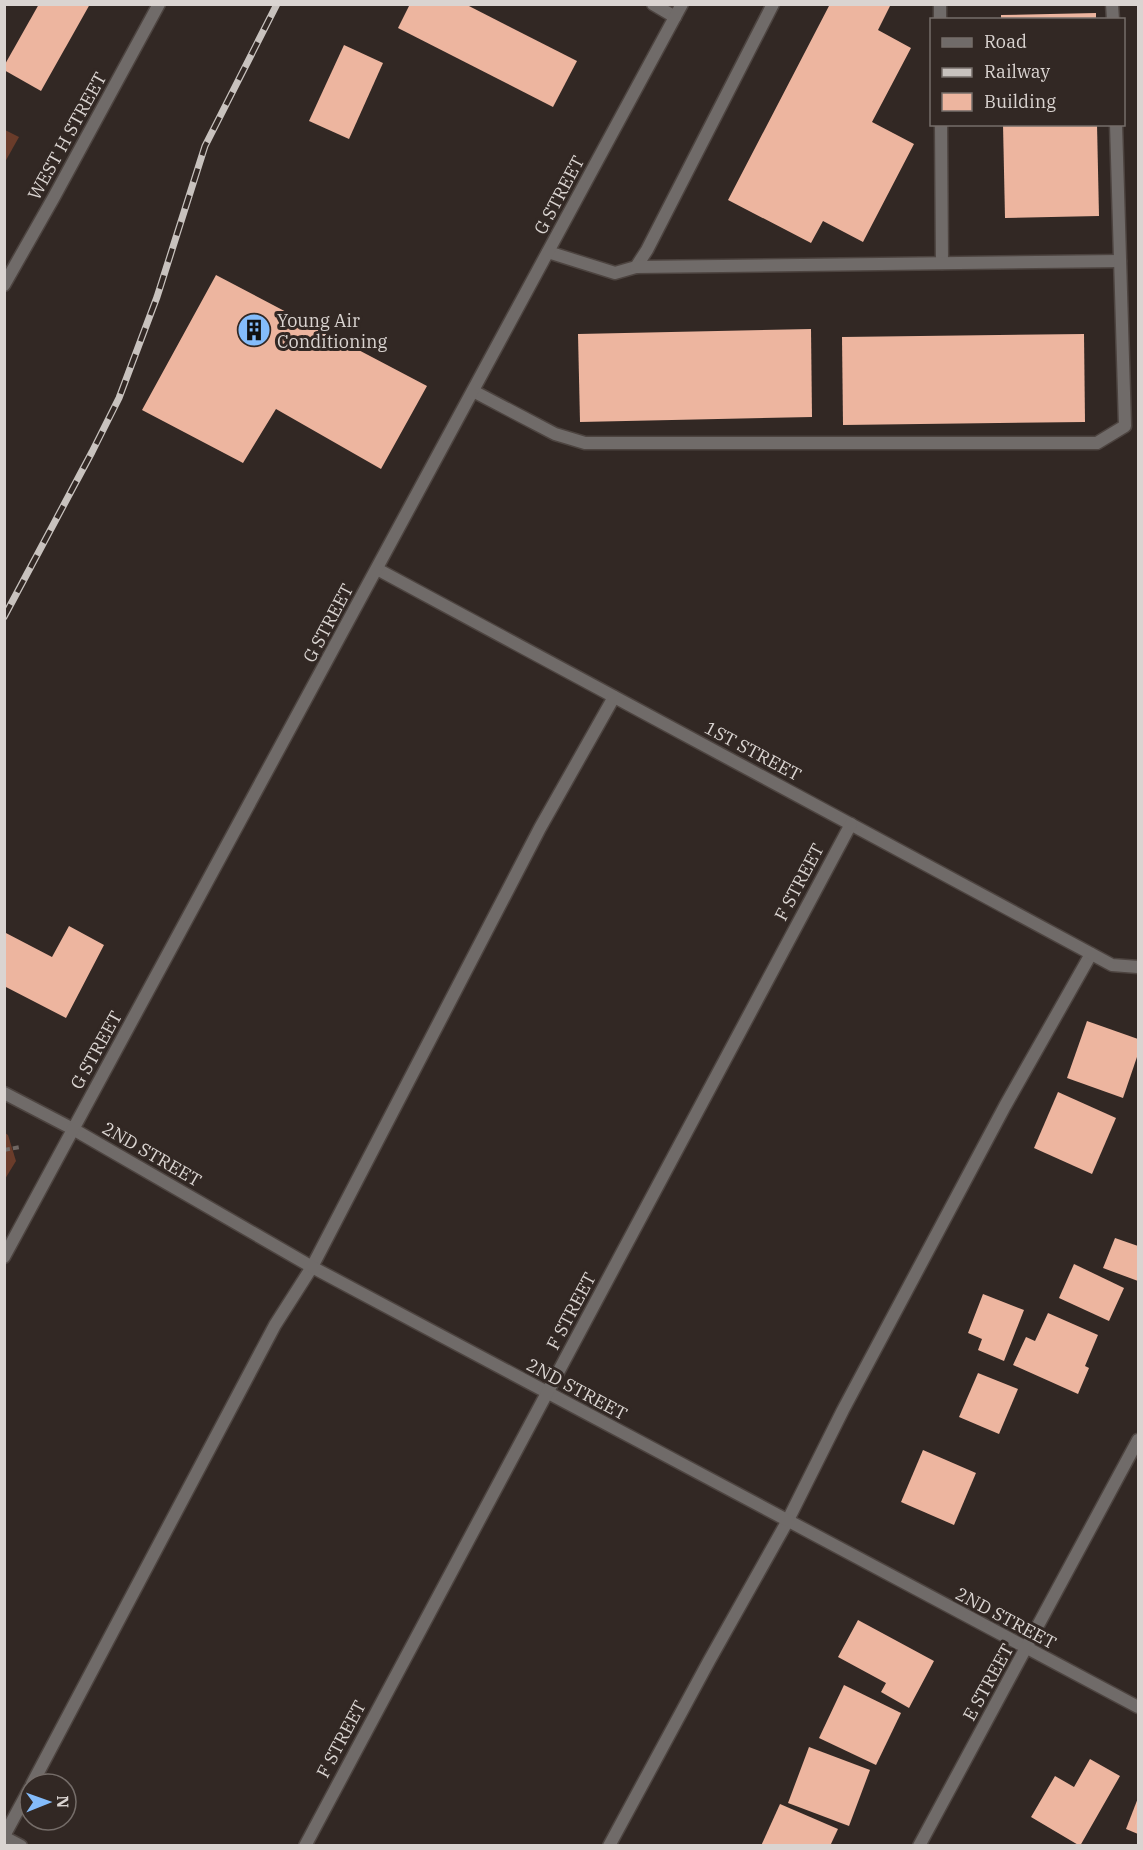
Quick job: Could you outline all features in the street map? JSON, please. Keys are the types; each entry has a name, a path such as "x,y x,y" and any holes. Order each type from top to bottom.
{"street":[{"name":"WEST H STREET","path":"4,285 159,4"},
{"path":"653,4 675,17"},
{"name":"G STREET","path":"4,1257 682,4"},
{"path":"636,267 647,250 773,4"},
{"path":"941,126 942,263"},
{"path":"473,391 555,434 585,443 1097,443 1125,426 1116,126"},
{"path":"549,252 615,273 636,267 1120,261"},
{"name":"1ST STREET","path":"377,569 1112,965 1138,967"},
{"path":"38,1772 275,1325 312,1267 540,828 614,697"},
{"name":"F STREET","path":"305,1845 851,825"},
{"path":"609,1845 787,1522 843,1410 1000,1117 1091,954"},
{"name":"2ND STREET","path":"4,1093 73,1129 312,1267 1138,1707"},
{"name":"E STREET","path":"919,1845 1138,1440"},
{"path":"18,1811 4,1837 21,1845"}],"path":[{"path":"4,1150 20,1147"}],"shaded area":[{"path":"5,130 19,137 5,162"},
{"path":"5,1133 8,1135 16,1161 5,1179"}],"building":[{"path":"39,4 90,4 41,91 4,70 4,66"},
{"path":"410,4 465,4 577,61 553,107 398,28"},
{"path":"830,4 891,4 878,30 911,48 872,122 914,144 863,242 823,221 811,243 728,200"},
{"path":"1096,13 1096,18 1001,18 1001,15"},
{"path":"344,45 383,63 349,139 309,121"},
{"path":"1003,126 1097,126 1099,216 1005,218"},
{"name":"Young Air Conditioning","path":"216,275 427,386 381,469 276,409 243,463 142,410"},
{"path":"811,329 812,417 580,422 578,334"},
{"path":"1084,334 1085,422 843,425 842,337"},
{"path":"69,926 104,945 66,1018 4,986 4,932 52,957"},
{"path":"1087,1021 1138,1039 1138,1054 1123,1098 1067,1078"},
{"path":"1058,1092 1116,1118 1092,1174 1034,1148"},
{"path":"1115,1238 1138,1246 1138,1281 1103,1268"},
{"path":"1074,1264 1124,1288 1109,1321 1059,1298"},
{"path":"983,1294 1024,1310 1004,1361 978,1350 982,1339 968,1333"},
{"path":"1048,1313 1098,1335 1085,1366 1089,1368 1078,1394 1013,1365 1026,1337 1035,1341"},
{"path":"978,1373 1018,1389 999,1434 959,1417"},
{"path":"923,1450 976,1473 954,1525 901,1502"},
{"path":"858,1620 934,1661 909,1708 881,1692 886,1683 838,1657"},
{"path":"844,1685 901,1713 876,1765 819,1738"},
{"path":"809,1747 870,1770 849,1826 788,1803"},
{"path":"1090,1759 1120,1776 1080,1846 1031,1817 1055,1776 1074,1787"},
{"path":"1138,1798 1138,1834 1126,1829"},
{"path":"780,1804 838,1829 830,1846 761,1846"}],"railway":[{"path":"4,617 119,398 157,297 205,146 277,4"}],"place":[{"name":"Young Air Conditioning","path":"254,330"}]}
